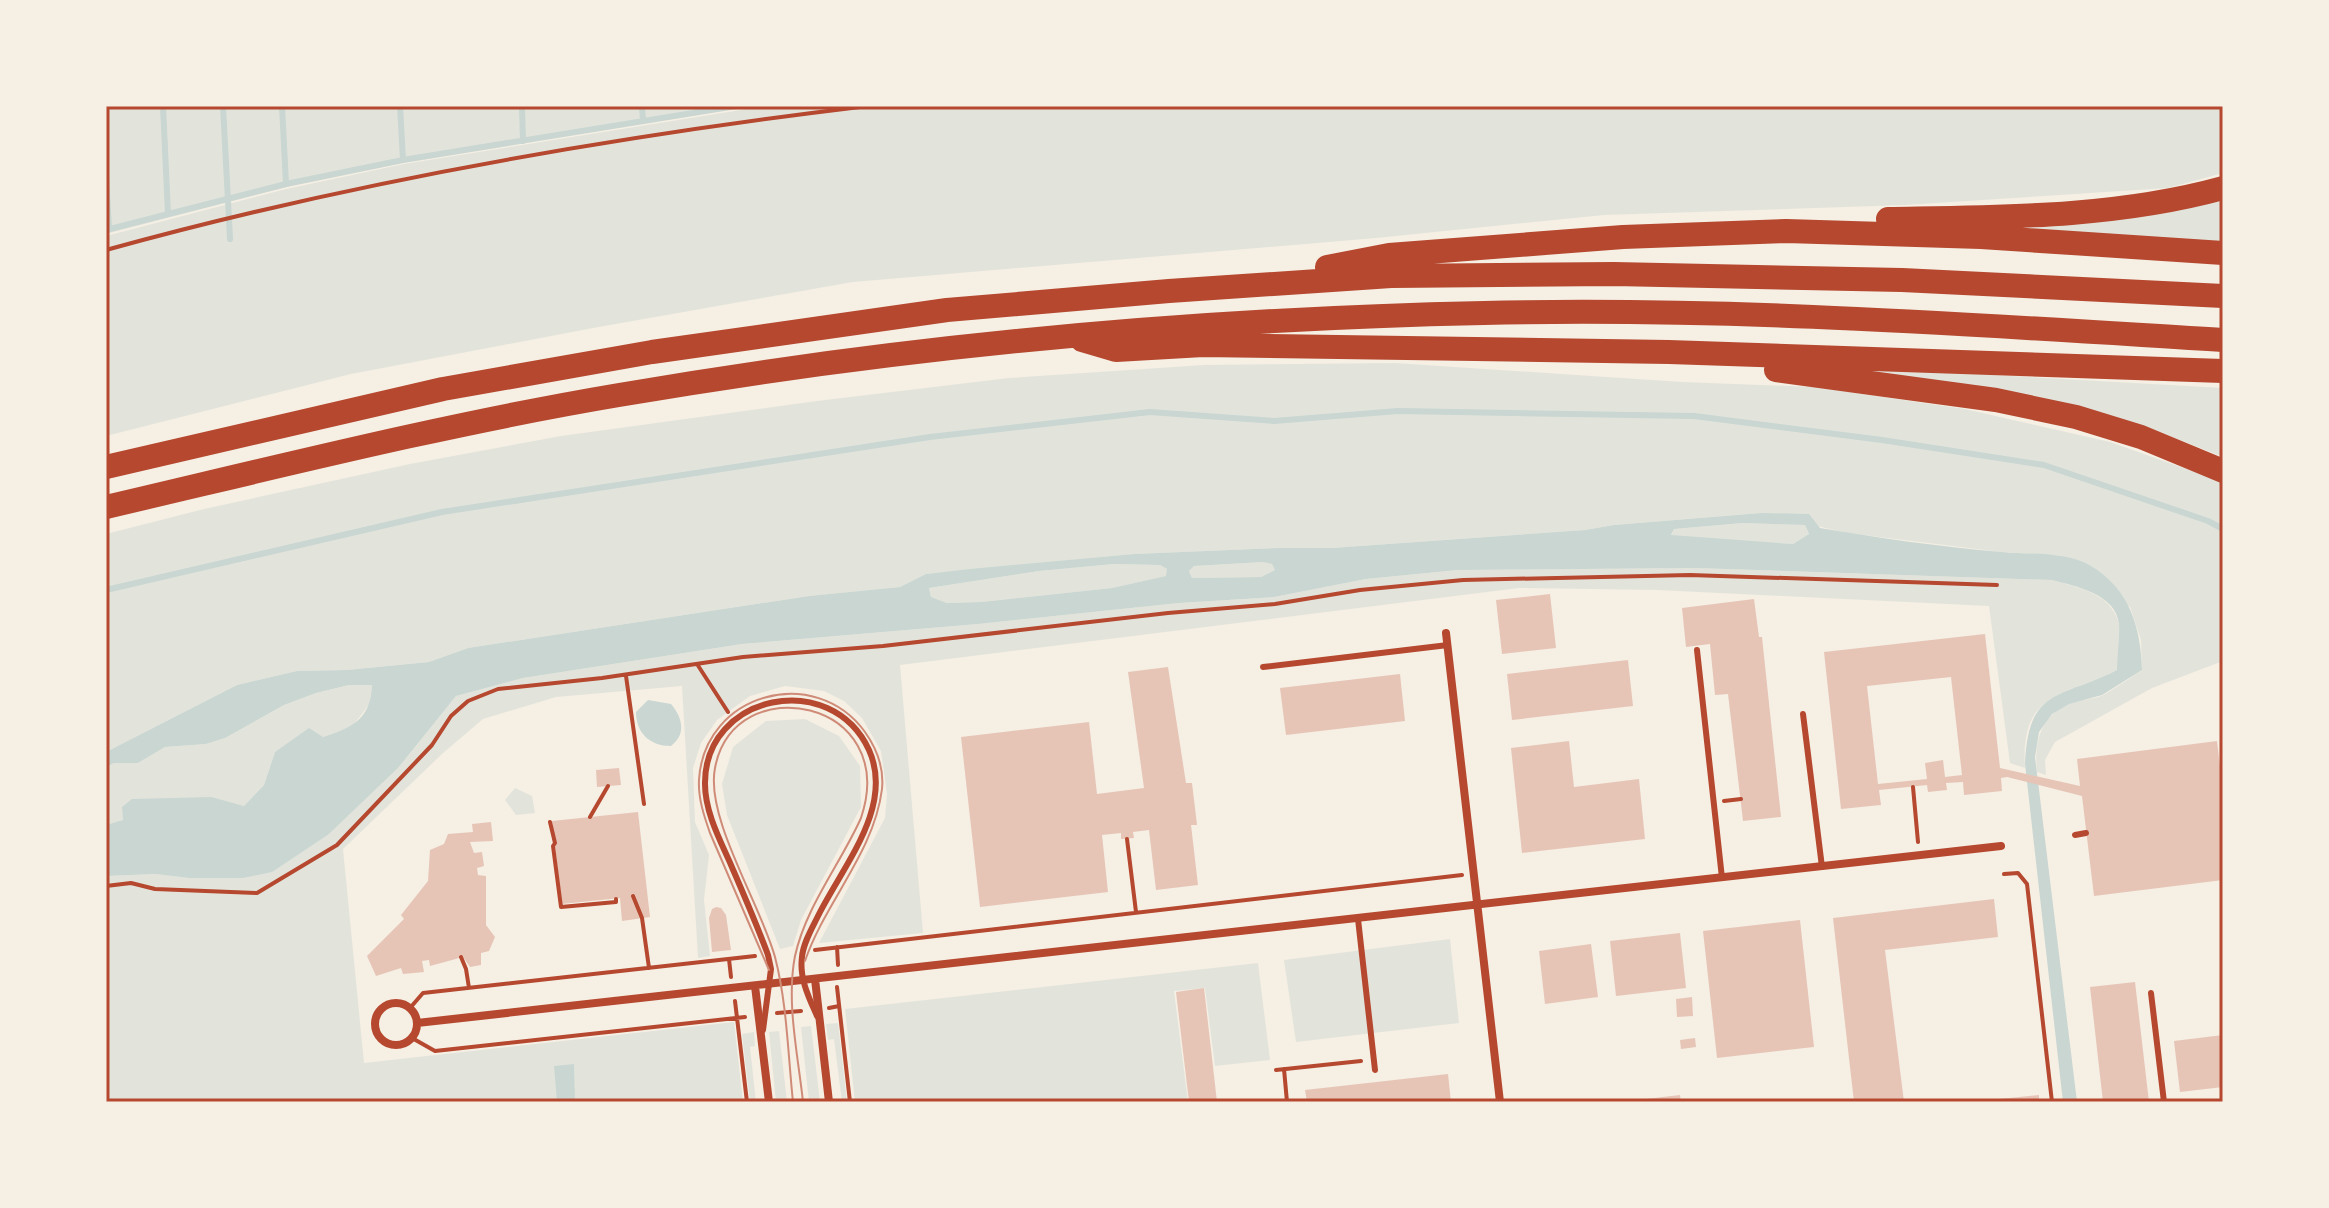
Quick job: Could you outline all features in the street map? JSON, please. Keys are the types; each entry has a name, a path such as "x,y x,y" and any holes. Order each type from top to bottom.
{"highway":[{"path":"1786,231 1860,219 2016,216 2113,210 2180,200 2223,188"},
{"path":"1227,287 1389,255 1623,237 1786,231 1981,237 2223,253"},
{"path":"106,467 443,389 652,352 947,310 1227,287 1391,276 1614,274 1902,280 2223,296"},
{"path":"106,507 453,426 620,394 811,366 1068,336 1327,318 1636,311 1898,320 2223,340"},
{"path":"1068,336 1116,350 1203,345 1669,352 2223,371"},
{"path":"1669,352 1690,364 1835,376 1996,400 2076,417 2141,437 2223,471"}],"street":[{"path":"1446,633 1500,1102"},
{"path":"417,1023 2001,846"},
{"path":"815,979 829,1102"},
{"path":"755,986 761,1015 769,1102"},
{"path":"388,1004 403,1004 410,1008 417,1023 412,1038 406,1043 391,1045 379,1037 375,1030 377,1015 388,1004"}],"lane":[{"path":"1263,667 1448,645"},
{"path":"1697,650 1722,878"},
{"path":"761,1015 771,969 768,955 707,804 705,784 707,768 718,740 734,721 753,708 770,702 801,700 830,709 844,719 870,753 876,783 873,807 865,829 820,911 803,951 804,980 816,1009"},
{"path":"1803,714 1822,867"},
{"path":"2075,835 2086,833"},
{"path":"1358,919 1375,1070"},
{"path":"2151,993 2164,1102"}],"path":[{"path":"106,250 208,222 614,140 868,106"},
{"path":"106,886 131,883 155,889 257,893 337,845 432,745 451,716 468,701 498,689 626,675 743,657 883,646 1168,613 1275,604 1360,590 1463,580 1690,575 1997,585"},
{"path":"697,664 734,721"},
{"path":"626,675 644,804"},
{"path":"590,817 608,786"},
{"path":"1913,787 1920,856"},
{"path":"550,822 561,907 616,902 616,899"},
{"path":"1127,839 1136,913"},
{"path":"2004,874 2018,873 2027,884 2052,1102"},
{"path":"803,951 1474,874"},
{"path":"633,896 642,918 649,968"},
{"path":"410,1008 423,993 768,955"},
{"path":"461,957 469,988"},
{"path":"729,959 747,1102"},
{"path":"836,977 850,1102"},
{"path":"412,1038 435,1051 839,1006"},
{"path":"1276,1070 1373,1060"},
{"path":"1284,1069 1287,1102"}],"shaded area":[{"path":"106,106 749,106 398,158 106,234"},
{"path":"766,106 2223,106 2223,173 2168,188 1905,205 1604,215 1376,238 853,282 351,374 106,436 106,236 286,189 404,164"},
{"path":"2223,199 2223,243 1979,226 2133,217"},
{"path":"1395,363 1682,382 1815,387 1965,409 2110,442 2223,482 2223,661 2152,688 2055,742 2045,760 2046,775 2037,772 2037,751 2041,732 2051,716 2068,704 2105,694 2142,670 2141,640 2130,607 2062,556 2001,552 1847,533 1761,513 1585,530 1332,548 1134,554 926,574 900,587 809,596 468,648 429,662 347,670 297,671 237,685 106,752 106,534 410,464 561,436 817,401 1009,378 1204,365"},
{"path":"1851,367 2223,388 2223,457 2157,431"},
{"path":"1761,513 1809,514 1820,528 1933,545 2070,558 2091,566 2115,586 2136,625 2142,670 2102,695 2069,704 2052,714 2039,732 2035,757 2077,1102 2063,1102 2025,764 2027,739 2040,708 2051,699 2117,670 2119,624 2116,614 2103,598 2052,580 1695,568 1458,570 1366,579 1274,597 742,644 523,678 456,696 398,768 329,834 272,872 243,878 189,878 156,874 106,876 106,825 123,820 122,807 132,799 212,797 244,806 264,785 275,752 309,728 323,737 351,726 364,714 372,685 349,685 316,693 284,705 225,738 206,744 165,747 138,763 114,763 106,767 106,752 237,685 297,671 347,670 429,662 468,648 809,596 900,587 926,574 970,569 1134,554 1332,548 1585,530","holes":["1743,523 1805,525 1809,534 1793,544 1671,535 1674,529","1263,562 1272,564 1275,570 1261,577 1192,578 1189,571 1194,566","1114,564 1160,565 1167,569 1166,576 1112,588 982,602 947,603 931,597 929,588 1039,571"]},
{"path":"1743,523 1805,525 1809,534 1793,544 1671,536 1674,529"},
{"path":"1114,564 1160,565 1167,569 1167,576 1112,588 982,602 947,603 931,597 929,588 1039,571"},
{"path":"1273,564 1275,570 1261,577 1192,578 1189,571 1194,566"},
{"path":"1695,568 2052,580 2090,592 2112,609 2120,630 2117,670 2049,700 2038,710 2025,743 2025,768 2010,763 1989,606 1658,590 1519,588 900,665 923,933 819,943 885,818 887,794 881,751 862,718 844,701 824,691 785,686 750,696 717,720 701,743 693,768 695,822 709,855 704,900 710,956 698,958 682,686 556,697 483,719 343,849 364,1063 734,1022 743,1102 106,1102 106,876 157,874 189,878 329,834 398,768 456,696 523,678 742,644 1274,597 1366,579 1459,570"},
{"path":"349,685 372,685 372,701 351,728 275,752 264,785 244,806 212,797 106,825 106,767 114,763 138,763 165,747 206,744 225,738 284,705"},
{"path":"648,700 671,704 678,714 681,731 671,746 651,741 639,726 636,712"},
{"path":"805,719 839,736 860,766 861,807 801,920 793,946 780,949 727,815 722,784 733,747 766,721"},
{"path":"515,788 532,796 535,813 516,815 505,800"},
{"path":"1450,939 1459,1023 1296,1042 1284,960"},
{"path":"1258,963 1270,1060 1215,1066 1205,988 1174,991 1188,1102 855,1102 845,1009"},
{"path":"838,1023 847,1102 842,1102 834,1039 828,1040 826,1024"},
{"path":"811,1026 820,1102 809,1102 801,1027"},
{"path":"779,1031 787,1102 776,1102 769,1032"},
{"path":"754,1032 755,1046 750,1047 756,1102 750,1102 742,1034"},
{"path":"574,1064 575,1102 557,1102 554,1066"}],"building":[{"path":"1550,594 1556,648 1502,654 1496,600"},
{"path":"1754,599 1759,637 1762,637 1781,817 1743,821 1728,694 1715,695 1710,644 1686,647 1682,608"},
{"path":"1985,634 2000,768 2080,786 2077,759 2217,741 2223,792 2223,880 2094,896 2082,796 2007,777 2001,778 2002,791 1964,795 1963,782 1946,783 1947,790 1928,792 1927,785 1879,790 1881,805 1841,809 1824,652","holes":["1951,677 1962,775 1945,777 1943,760 1925,763 1927,779 1878,784 1867,686"]},
{"path":"1628,660 1633,706 1512,720 1507,674"},
{"path":"1168,667 1186,783 1192,783 1197,825 1191,825 1198,885 1156,890 1149,830 1133,832 1134,838 1121,839 1121,833 1102,835 1108,892 980,907 961,737 1089,722 1097,794 1144,788 1128,672"},
{"path":"1400,674 1405,721 1286,735 1280,688"},
{"path":"1569,741 1574,787 1639,779 1645,839 1522,853 1511,748"},
{"path":"619,768 621,785 597,787 596,770"},
{"path":"638,812 650,917 622,921 620,898 562,904 552,821"},
{"path":"491,822 493,841 470,842 474,853 482,852 484,866 477,868 478,875 486,876 486,925 495,937 489,951 481,953 481,965 470,967 463,957 430,966 429,960 422,961 424,972 403,974 401,968 376,976 367,956 404,919 401,915 428,881 430,850 444,844 448,834 473,832 472,824"},
{"path":"1994,899 1998,937 1885,950 1904,1102 1854,1102 1833,918"},
{"path":"716,907 726,915 731,950 712,952 709,918"},
{"path":"1800,920 1814,1047 1717,1058 1703,931"},
{"path":"1680,933 1686,988 1616,996 1610,941"},
{"path":"1591,944 1598,997 1545,1004 1539,951"},
{"path":"2135,982 2149,1102 2103,1102 2090,987"},
{"path":"1204,988 1217,1102 1189,1102 1176,992"},
{"path":"1692,997 1693,1016 1677,1017 1676,999"},
{"path":"2223,1035 2223,1087 2180,1092 2174,1041"},
{"path":"1695,1038 1696,1047 1681,1049 1680,1040"},
{"path":"1448,1074 1451,1102 1307,1102 1305,1090"},
{"path":"1680,1095 1681,1102 1637,1102 1637,1100"},
{"path":"2039,1095 2039,1102 1990,1102 1990,1100"}],"waterway":[{"path":"163,106 168,214"},
{"path":"223,106 230,239"},
{"path":"282,106 286,184"},
{"path":"400,106 403,160"},
{"path":"522,106 523,141"},
{"path":"642,106 643,121"},
{"path":"106,230 286,184 403,160 736,106"},
{"path":"106,176 109,229"},
{"path":"106,590 442,512 930,437 1150,412 1274,421 1398,411 1694,416 2044,465 2208,521 2223,529"}],"tram line":[{"path":"769,970 710,833 700,800 699,780 706,750 720,726 741,708 765,698 792,694 819,698 844,711 873,745 881,767 882,782 869,835 824,918 805,961"},
{"path":"793,1102 785,1011 775,957 726,836 714,788 715,768 728,736 751,716 780,708 810,710 837,723 858,746 867,778 861,818 815,902 795,956 792,1010 803,1102"}]}
